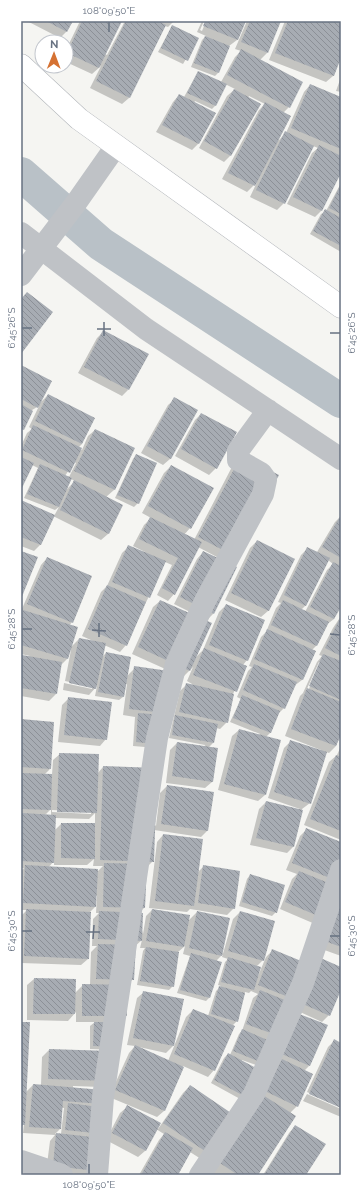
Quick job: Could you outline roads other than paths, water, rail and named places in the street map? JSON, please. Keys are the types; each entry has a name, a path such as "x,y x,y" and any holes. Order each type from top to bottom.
{"main road":[{"path":"21,65 80,119 341,307"}],"street":[{"path":"21,275 76,203 116,146"},
{"path":"21,233 43,247 146,329 341,459"},
{"path":"97,1175 103,1097 157,738 176,664 204,602 263,494 266,480 261,473 238,460 238,451 268,410"},
{"path":"200,1175 254,1094 302,983 341,870"},
{"path":"21,1161 62,1175"}],"waterway":[{"path":"21,174 101,244 341,401"}]}
